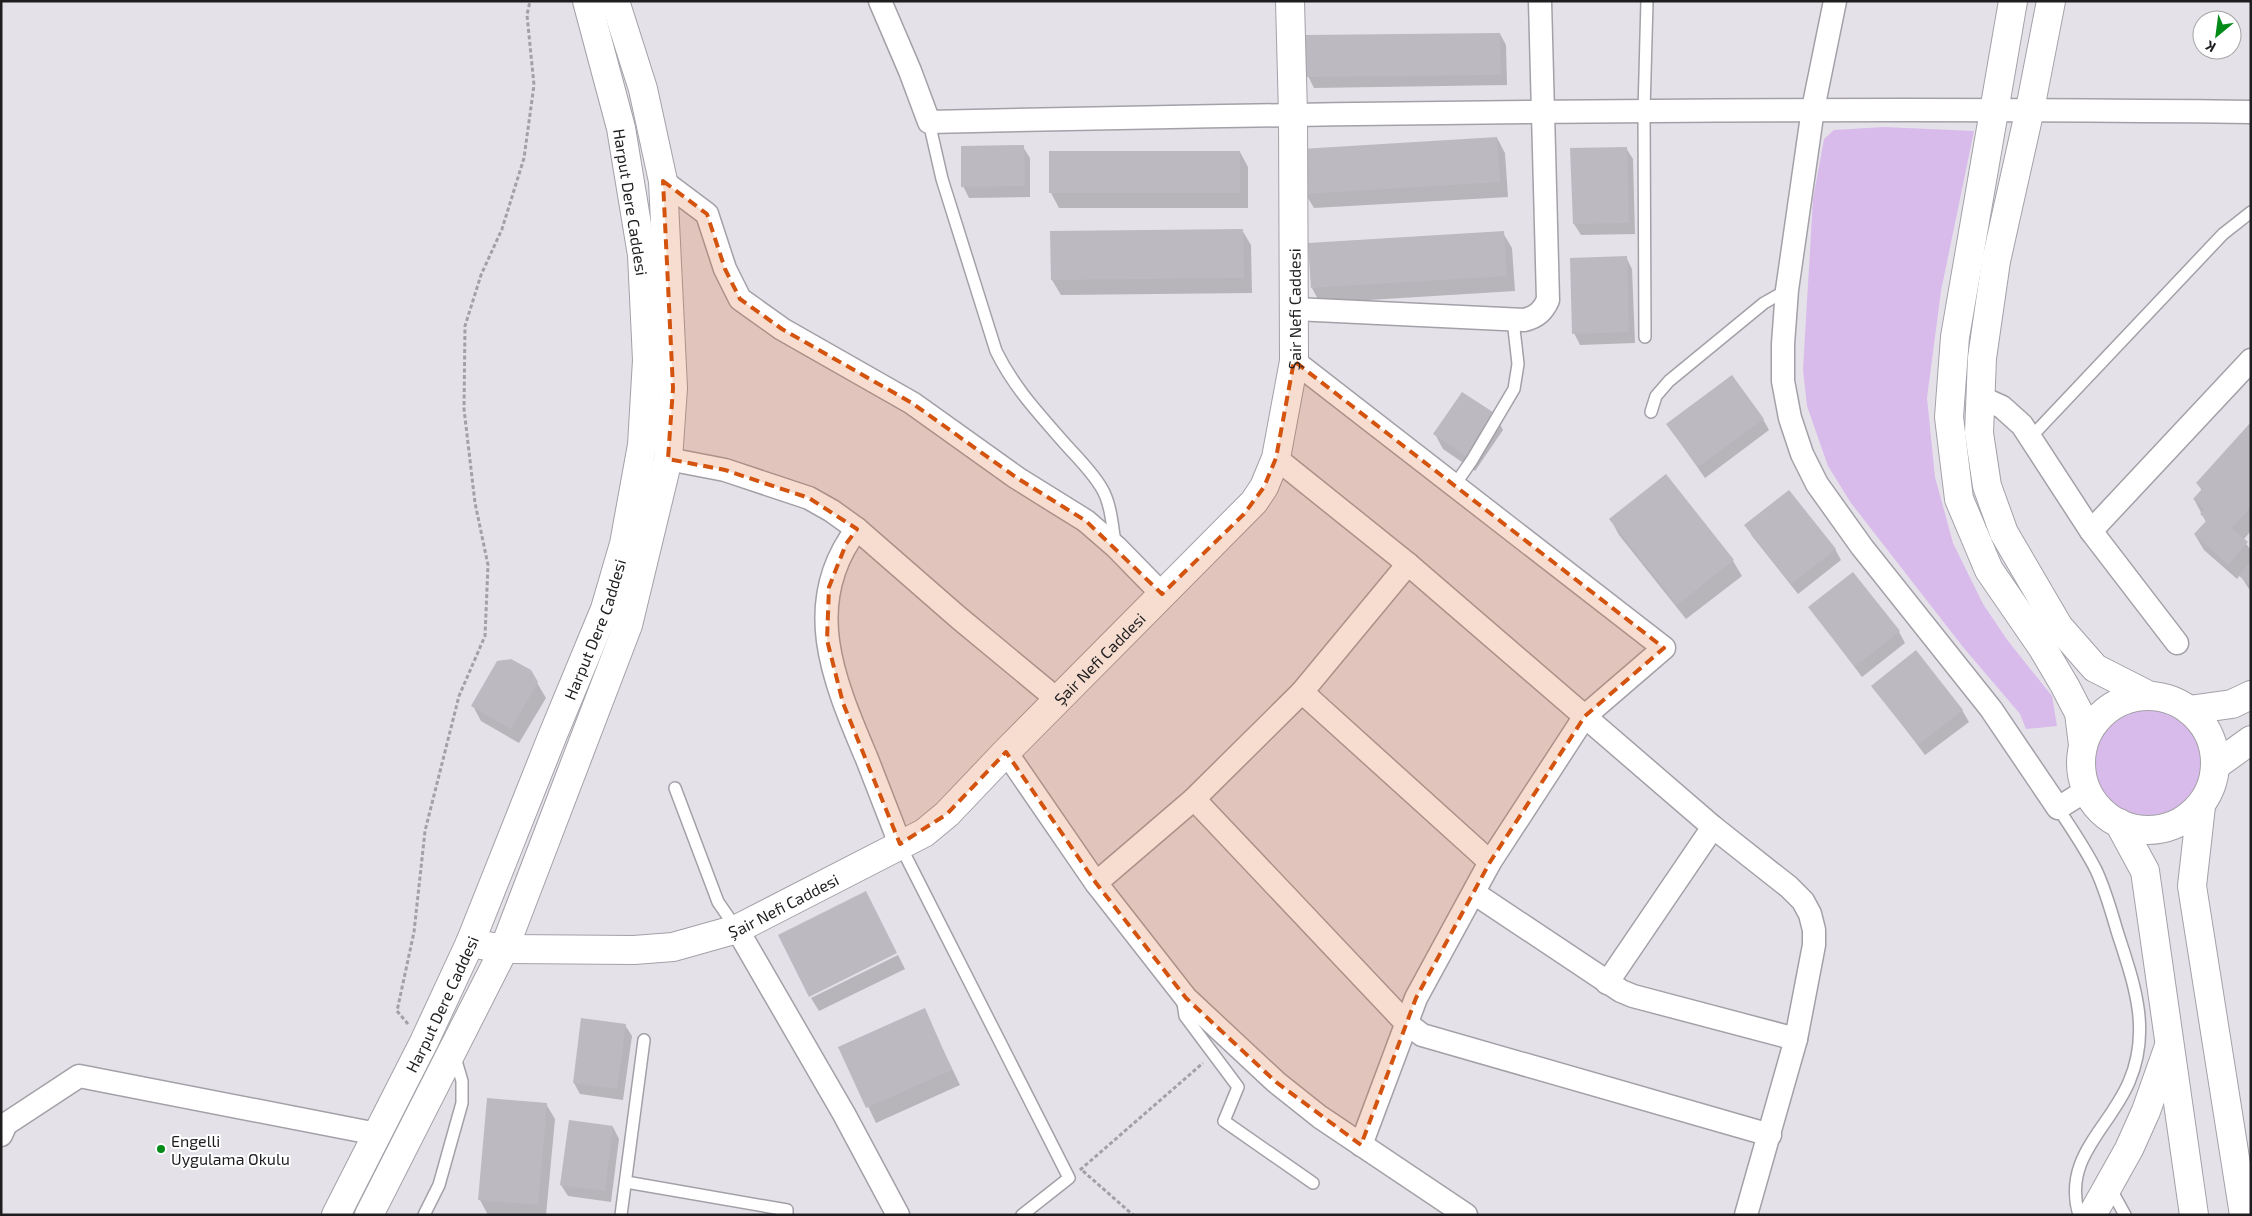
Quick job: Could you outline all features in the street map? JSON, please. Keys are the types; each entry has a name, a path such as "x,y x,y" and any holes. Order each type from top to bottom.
{"street":[{"name":"Harput Dere Caddesi","path":"336,1215 424,1042 470,943 605,609 624,544 642,445 647,360 642,255 621,128 588,1"},
{"name":"Harput Dere Caddesi","path":"368,1215 504,948 628,625 668,459 673,388 664,181 643,89 615,1"},
{"path":"880,1 910,71 929,122 1813,108 2251,112"},
{"name":"Şair Nefi Caddesi","path":"470,943 504,948 643,949 673,946 737,930 924,832 947,814 1254,502 1264,487 1276,458 1294,361 1293,115 1290,1"},
{"path":"1295,309 1513,320 1532,318 1544,308 1548,300 1540,1"},
{"path":"1836,1 1813,108 1788,290 1783,344 1783,382 1790,418 1802,454 1817,484 1862,547 1991,709 2058,808 2087,790"},
{"path":"2013,1 1955,337 1949,417 1959,499 1989,570 2042,647 2079,713 2084,745"},
{"path":"2051,1 2030,109 1996,261 1982,358 1979,434 1987,486 2004,534 2060,627 2095,668 2150,696 2171,700 2189,710 2204,725 2213,744 2215,766 2211,786 2201,806 2192,886 2244,1215"},
{"path":"664,181 707,214 725,269 740,299 782,329 912,403 1017,478 1086,521 1116,547 1162,594"},
{"path":"2091,531 2251,360"},
{"path":"1294,361 1664,648 1585,716 1490,862 1416,998 1405,1022 1361,1145"},
{"path":"1980,397 1996,404 2012,415 2030,438 2091,531 2177,643"},
{"path":"1276,458 1408,564 1713,827 1789,887 1803,901 1810,914 1814,930 1814,945 1796,1039 1746,1215"},
{"path":"668,459 725,470 809,498 832,511 857,529 959,618 1058,700"},
{"path":"857,529 838,560 829,587 825,616 827,640 843,703 900,844"},
{"path":"1096,883 1194,799 1302,692 1408,564"},
{"path":"1302,692 1490,862"},
{"path":"2150,696 2129,698 2110,708 2093,724 2084,745 2081,768 2087,790 2100,809 2119,823 2141,829 2164,828 2185,819 2201,806"},
{"path":"2189,710 2232,704 2251,696"},
{"path":"2215,766 2251,740"},
{"path":"1006,752 1096,883 1186,998 1276,1082 1320,1118 1466,1215"},
{"path":"1194,799 1413,1030 1430,1039 1770,1135"},
{"path":"2119,823 2145,871 2153,1008 2171,1041 2194,1215"},
{"path":"1607,983 1713,827"},
{"path":"1474,893 1607,983 1633,996 1796,1039"},
{"path":"737,930 844,1114 898,1215"},
{"path":"2092,1215 2129,1149 2146,1111 2171,1041"},
{"path":"1,1135 6,1124 79,1076 377,1134"}],"lane":[{"path":"1645,337 1644,111 1647,1"},
{"path":"929,122 942,178 996,351 1008,375 1025,398 1092,473 1102,488 1109,505 1116,547"},
{"path":"2030,438 2223,234 2251,212"},
{"path":"1651,412 1656,396 1669,381 1764,303 1788,290"},
{"path":"1454,486 1472,460 1514,389 1518,364 1513,320"},
{"path":"675,788 718,902 737,930"},
{"path":"2058,808 2086,852 2104,887 2132,976 2153,1008 2129,1082 2078,1168 2074,1189 2079,1215"},
{"path":"900,844 1069,1178 1022,1215"},
{"path":"1186,998 1183,1003 1185,1016 1238,1087 1224,1121 1313,1183"},
{"path":"621,1215 644,1040"},
{"path":"424,1215 439,1185 462,1103 462,1081 452,1050"},
{"path":"626,1182 787,1210 787,1215"},
{"path":"2108,1185 2125,1215"}],"path":[{"path":"424,1042 397,1011 414,932 425,830 459,696 485,636 488,565 475,502 464,409 465,326 481,275 502,229 524,158 534,85 527,14 530,1"},
{"path":"1069,1178 1214,1054"},
{"path":"1081,1169 1133,1215"}],"highlighted area":[{"path":"663,181 707,214 725,269 740,299 782,329 912,403 1017,478 1086,521 1162,594 1244,514 1264,487 1276,458 1294,361 1664,648 1585,716 1490,862 1416,998 1361,1145 1276,1082 1186,998 1096,883 1006,752 947,814 900,844 843,703 827,640 829,587 846,544 857,529 809,498 725,470 668,459 673,388"}],"shaded area":[{"path":"1884,127 1974,131 1941,291 1927,398 1935,477 1953,543 1983,604 2008,641 2052,696 2057,726 2026,729 2020,714 1963,647 1851,503 1828,466 1807,406 1803,370 1813,199 1824,139 1834,130"},
{"path":"2146,710 2167,715 2185,727 2197,745 2202,766 2197,787 2185,805 2167,817 2146,822 2125,817 2107,805 2095,787 2090,766 2095,745 2107,727 2125,715"}],"building":[{"path":"1500,33 1501,75 1306,77 1306,35"},
{"path":"1497,137 1500,182 1304,194 1301,149"},
{"path":"1024,145 1025,186 961,187 961,146"},
{"path":"1627,147 1629,223 1573,224 1570,148"},
{"path":"1049,151 1240,151 1240,193 1049,193"},
{"path":"1243,229 1244,278 1051,280 1050,231"},
{"path":"1504,231 1507,276 1311,288 1308,243"},
{"path":"1627,256 1629,332 1572,334 1570,258"},
{"path":"1732,375 1764,419 1698,467 1666,424"},
{"path":"1462,392 1496,414 1467,457 1433,434"},
{"path":"2251,422 2251,507 2232,528 2248,542 2228,565 2194,534 2207,520 2200,514 2204,509 2193,499 2202,489 2196,483"},
{"path":"1666,474 1734,560 1677,605 1609,519"},
{"path":"1789,490 1836,549 1791,584 1744,525"},
{"path":"2251,561 2251,586 2238,575"},
{"path":"1853,572 1900,631 1855,667 1808,607"},
{"path":"1916,650 1963,710 1918,745 1871,686"},
{"path":"511,659 531,670 538,682 511,729 471,706 497,661"},
{"path":"866,891 897,953 809,997 778,935"},
{"path":"925,1008 952,1070 866,1108 838,1047"},
{"path":"581,1018 626,1024 617,1089 573,1083"},
{"path":"487,1098 547,1103 538,1205 478,1200"},
{"path":"569,1120 613,1126 605,1191 560,1185"}],"place":[{"name":"Engelli Uygulama Okulu","path":"161,1149"}]}
